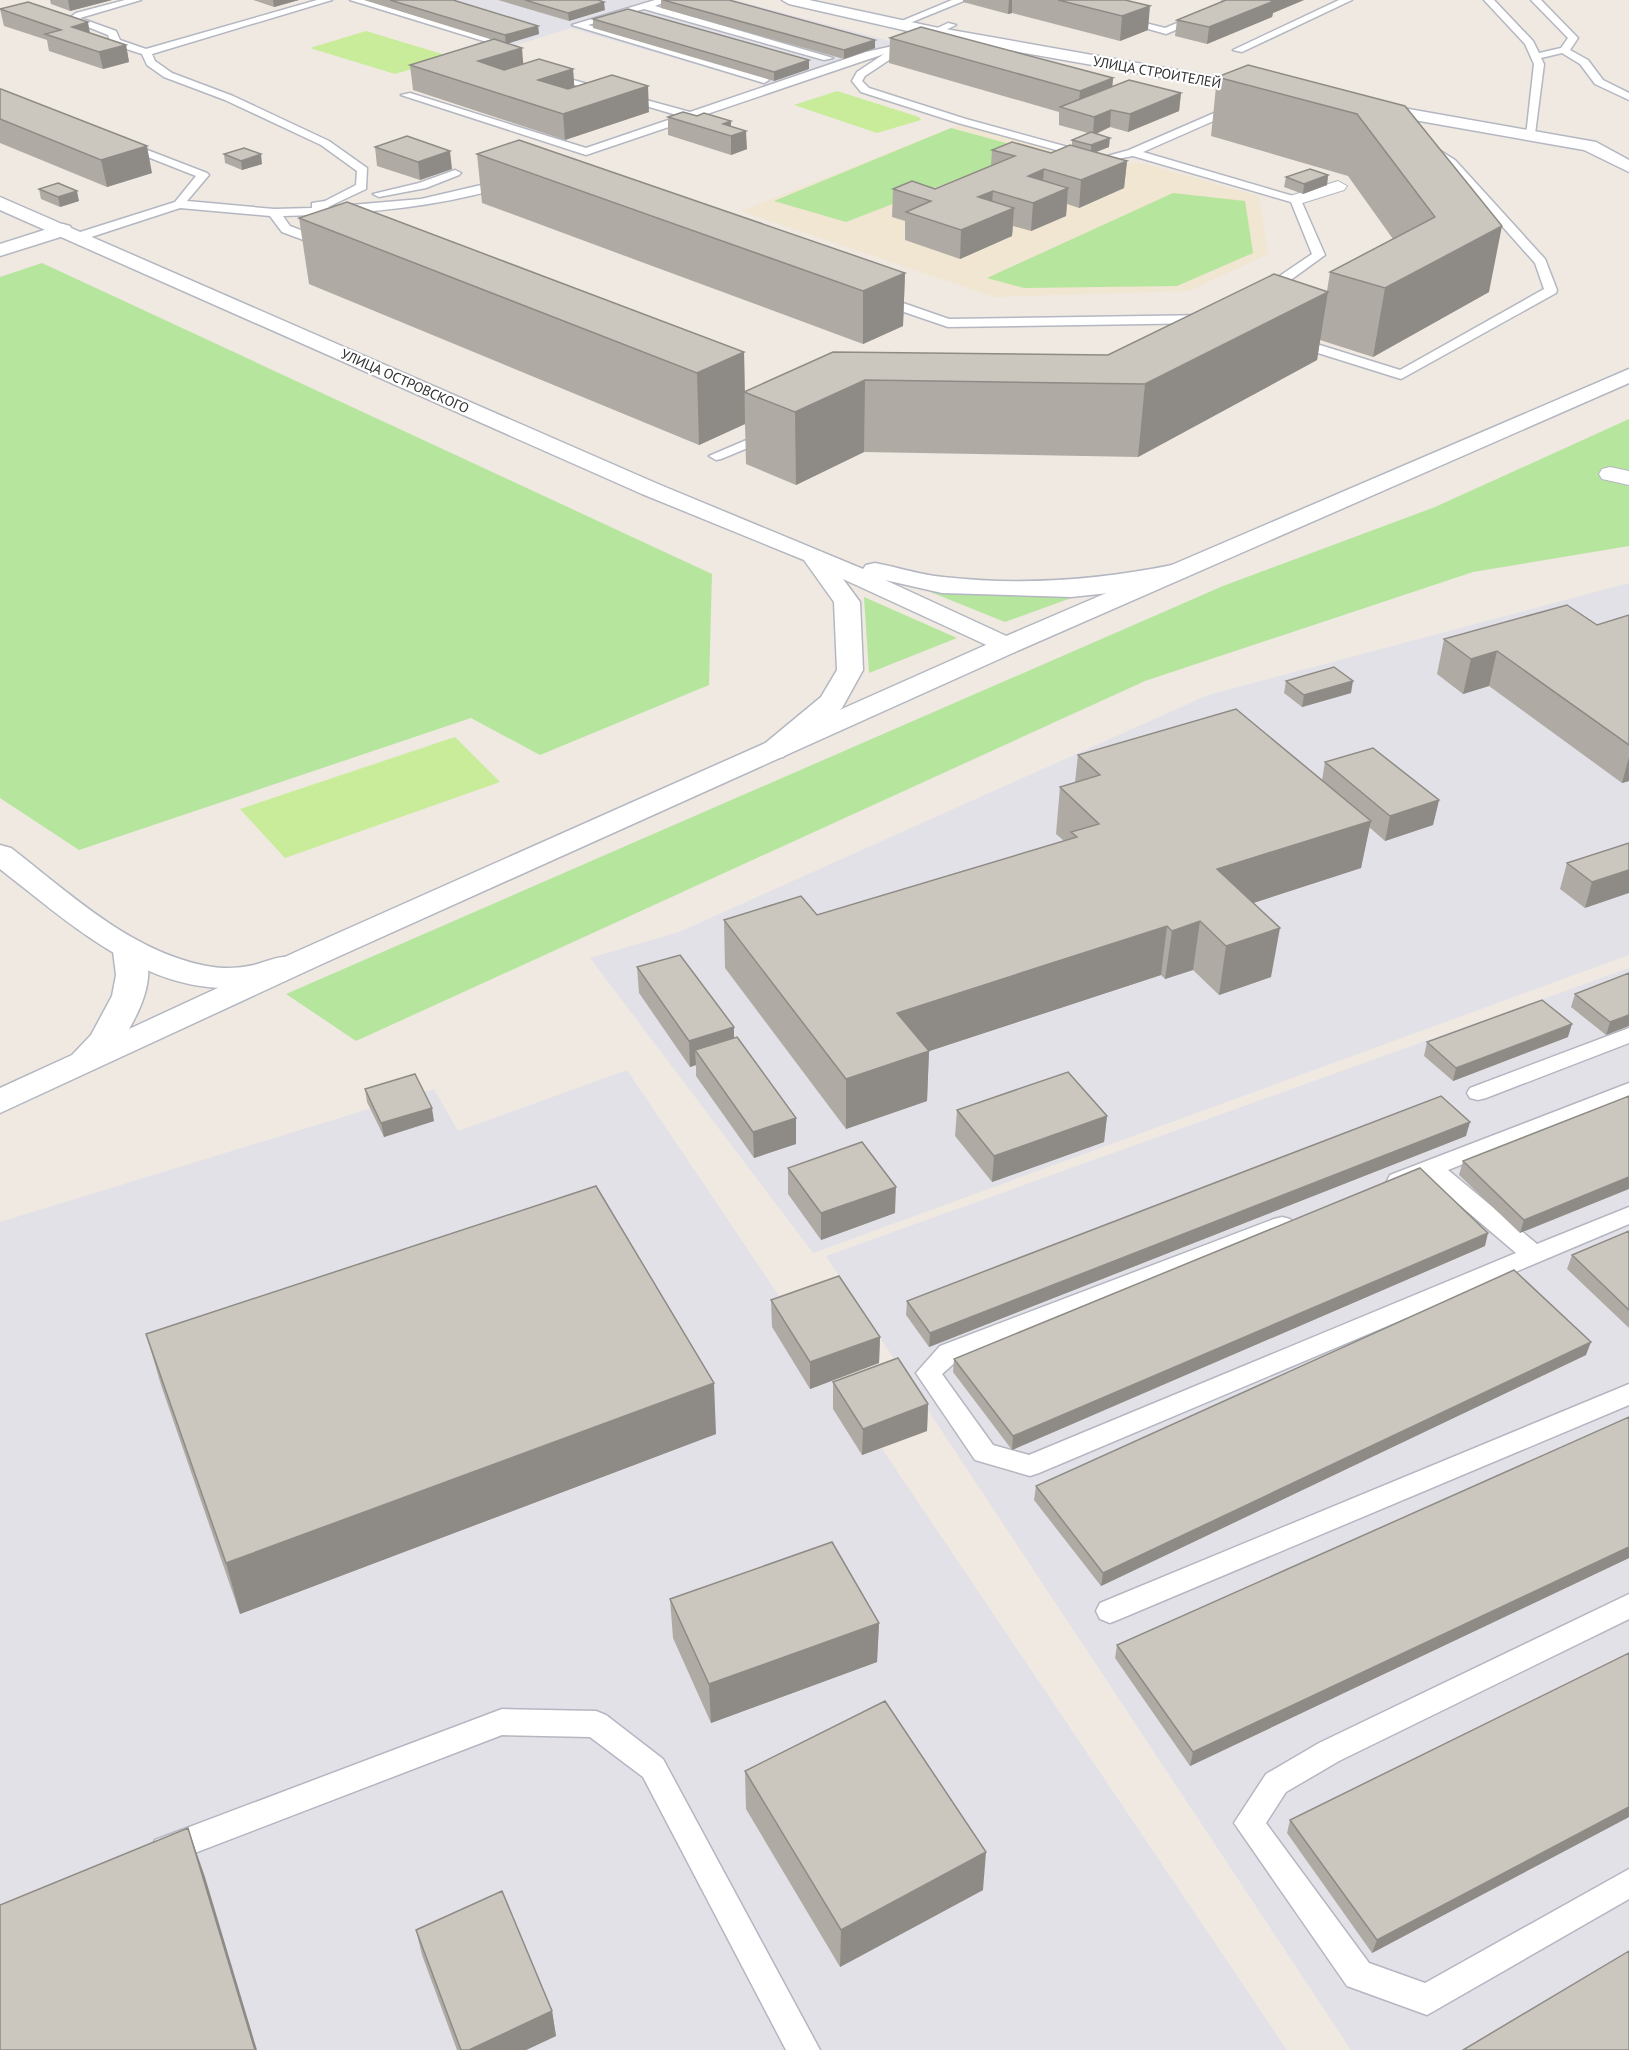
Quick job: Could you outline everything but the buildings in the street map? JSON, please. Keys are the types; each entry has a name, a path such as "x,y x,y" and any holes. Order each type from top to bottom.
{"street":[{"name":"УЛИЦА СТРОИТЕЛЕЙ","path":"789,0 934,33 1274,87"},
{"name":"УЛИЦА СТРОИТЕЛЕЙ","path":"835,0 915,18 1274,87"},
{"path":"1356,100 1531,128 1599,132"},
{"path":"1531,128 1590,146 1629,167"},
{"path":"1296,200 1338,186"},
{"name":"УЛИЦА ОСТРОВСКОГО","path":"0,203 639,484 812,555"},
{"path":"0,250 70,233"},
{"path":"0,1102 310,957 1006,646 1629,375"},
{"path":"812,555 942,585 1071,589 1118,584 1177,572"},
{"path":"812,555 1006,646"},
{"path":"773,751 832,702 850,670 847,602 812,555"},
{"path":"0,854 129,951 167,969 215,978 251,976 310,957"},
{"path":"38,1086 90,1056 112,1030 132,977 129,951"}],"lane":[{"path":"136,0 79,15 73,19 113,33 115,42 146,52 265,21 327,0"},
{"path":"355,0 494,41"},
{"path":"665,0 577,25 764,80"},
{"path":"897,25 961,0"},
{"path":"1109,17 1166,31 1221,8 1229,0"},
{"path":"1238,50 1347,0"},
{"path":"1489,0 1529,43 1537,56 1540,73 1531,128"},
{"path":"1536,0 1573,38 1572,43 1564,50 1537,56"},
{"path":"645,6 828,58"},
{"path":"622,13 642,18"},
{"path":"951,25 902,47 861,74 857,81 865,90 962,121 1104,160 1133,152 1232,109 1274,87"},
{"path":"746,47 810,64"},
{"path":"406,95 586,152 870,54 902,47"},
{"path":"1564,50 1584,62 1599,82 1629,97"},
{"path":"146,52 151,63 168,75 229,98 325,143 363,170 362,187 328,204"},
{"path":"534,70 691,116"},
{"path":"1232,109 1255,112"},
{"path":"1274,334 1401,375 1551,290 1541,262 1451,162 1414,136"},
{"path":"110,139 203,175 179,204"},
{"path":"1133,152 1296,200 1319,255 1254,300"},
{"path":"274,213 422,186 455,173"},
{"path":"70,233 179,204 274,213 350,211 477,192 524,176"},
{"path":"274,213 286,229 342,251"},
{"path":"870,296 948,323 1226,319"},
{"path":"716,456 782,430"},
{"path":"1478,1093 1629,1035"},
{"path":"1376,1189 1629,1090"},
{"path":"1431,1168 1535,1256"},
{"path":"1299,1219 948,1353 928,1373 984,1453 1030,1466 1629,1215"},
{"path":"1110,1611 1629,1394"},
{"path":"1629,1606 1329,1752 1276,1783 1249,1822 1358,1975 1427,1999 1629,1882"},
{"path":"145,1858 502,1722 596,1724 654,1768 804,2050"}],"shaded area":[{"path":"349,0 735,0 897,43 773,87 571,28 506,48"},
{"path":"964,123 1103,161 1146,164 1259,196 1268,254 1189,291 994,297 741,211"},
{"path":"1629,583 1629,955 813,1253 590,958 679,932 1208,695"},
{"path":"1629,968 1629,2050 1351,2050 826,1256"},
{"path":"627,1070 1287,2050 0,2050 0,1222 434,1089 458,1131"}],"green space":[{"path":"366,31 452,57 395,74 310,48"},
{"path":"837,91 919,117 921,120 877,133 794,105"},
{"path":"951,128 1032,150 846,222 774,201"},
{"path":"1173,193 1245,201 1253,253 1177,286 1024,288 987,278"},
{"path":"42,263 712,574 709,685 540,755 471,718 79,850 0,798 0,277"},
{"path":"1629,419 1629,546 1473,572 1145,681 356,1041 286,994 1223,586 1435,507"},
{"path":"923,589 1074,597 1005,622"},
{"path":"864,597 957,638 869,673"},
{"path":"455,737 500,782 285,858 240,809"}]}
